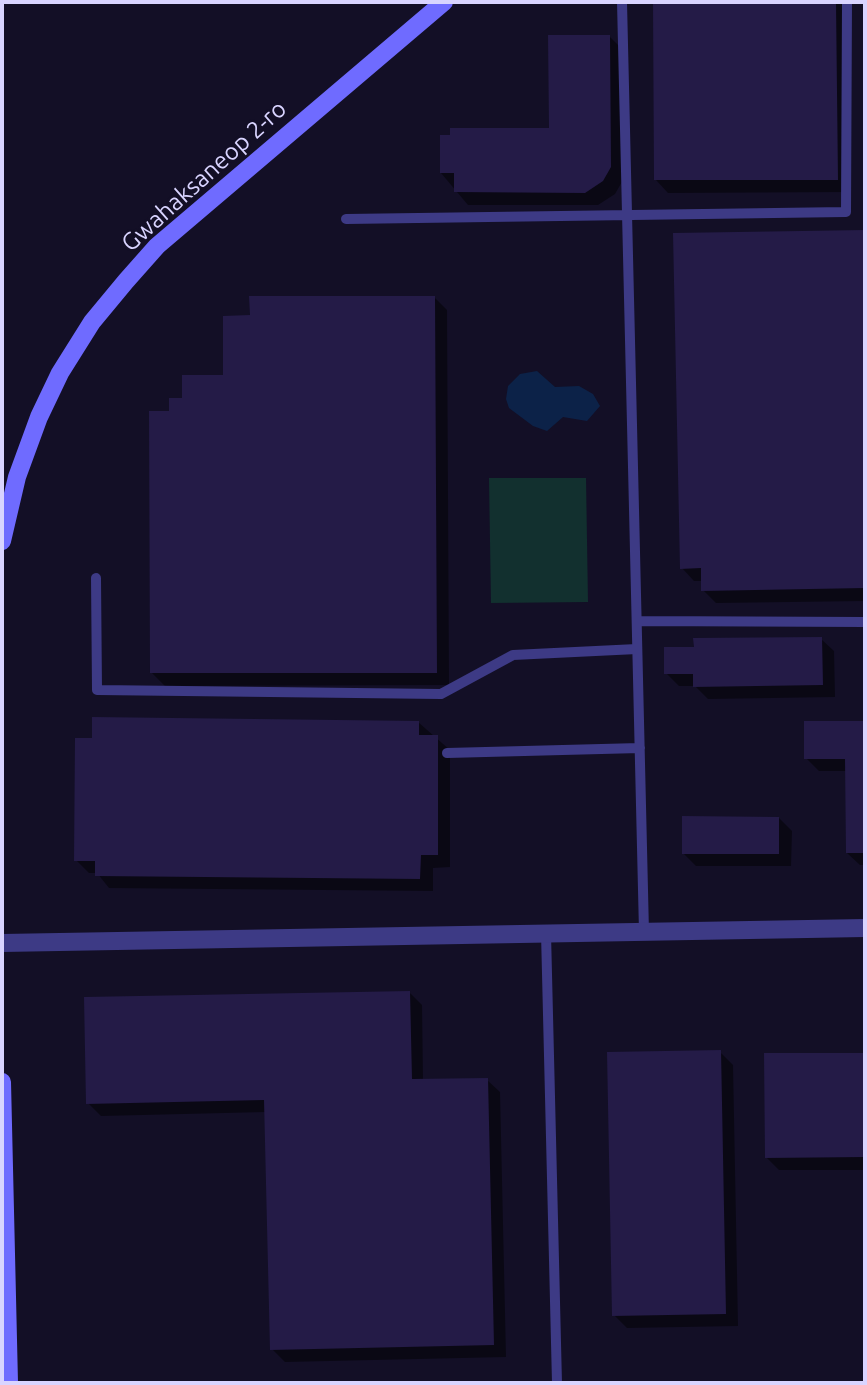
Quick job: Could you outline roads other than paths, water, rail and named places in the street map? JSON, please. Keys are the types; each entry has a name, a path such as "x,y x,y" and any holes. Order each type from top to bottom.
{"street":[{"name":"Gwahaksaneop 2-ro","path":"2,541 17,477 39,417 60,373 92,322 117,291 157,246 444,2"},
{"path":"2,943 865,928"},
{"path":"2,1083 9,1383"}],"lane":[{"path":"622,2 644,932"},
{"path":"346,219 846,212 847,2"},
{"path":"96,578 97,690 441,695 513,655 637,649"},
{"path":"637,621 865,622"},
{"path":"447,754 640,748"},
{"path":"546,933 557,1383"}],"water":[{"path":"537,371 555,387 579,386 593,394 600,406 587,421 563,417 547,431 533,426 509,408 506,399 508,386 520,374"}]}
